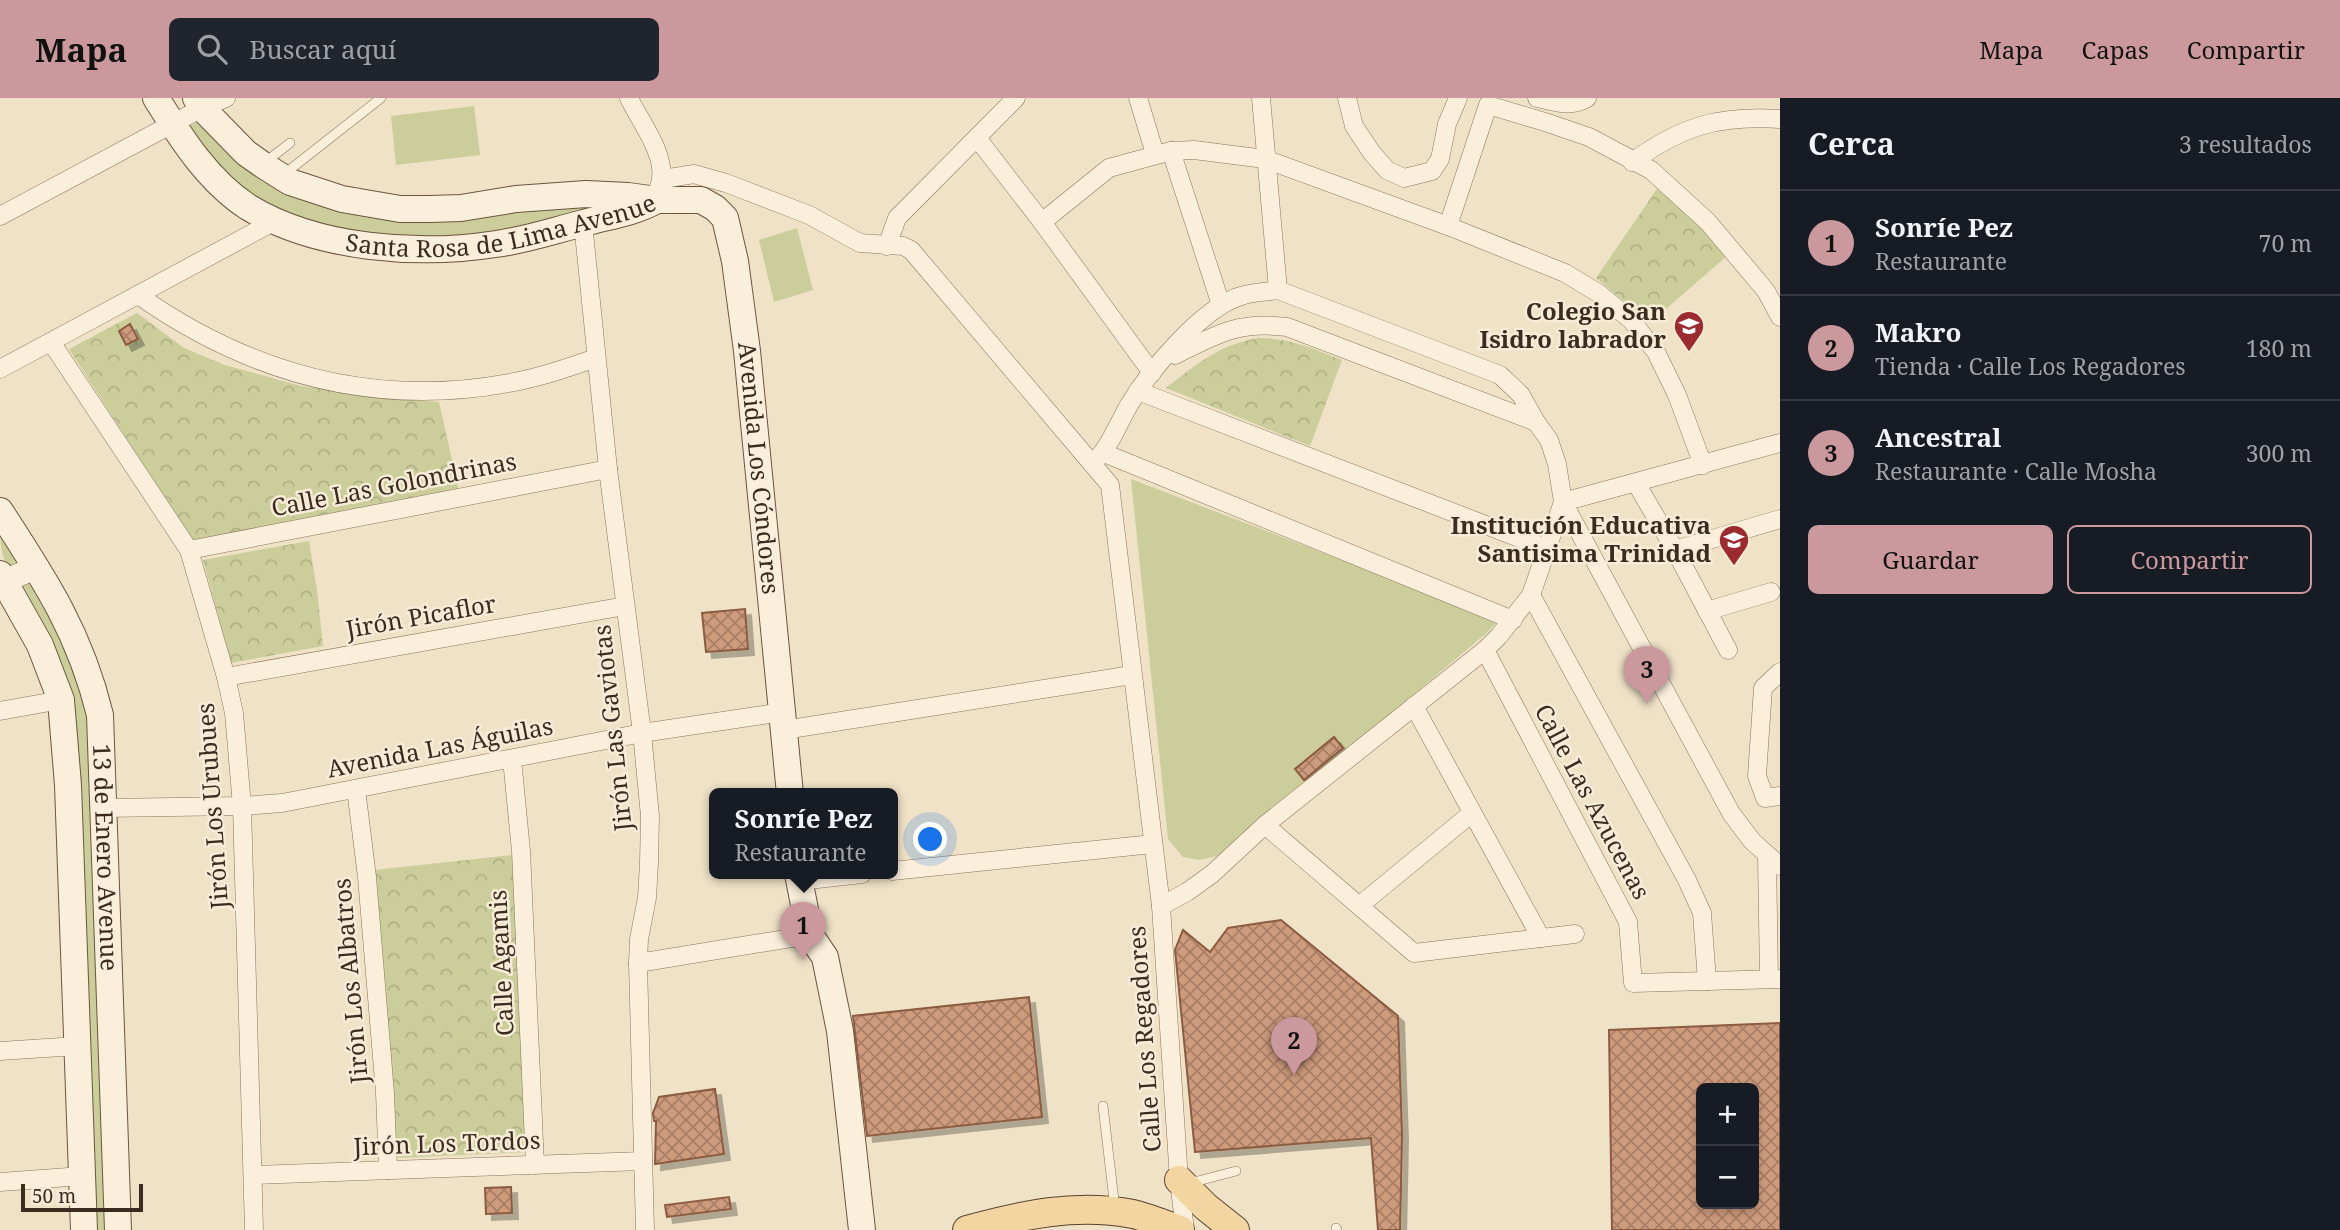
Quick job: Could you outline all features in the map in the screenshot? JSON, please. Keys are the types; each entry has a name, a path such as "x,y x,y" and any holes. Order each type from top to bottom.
{"main road":[{"name":"Santa Rosa de Lima Avenue","path":"156,98 189,149 225,189 247,206 275,221 307,232 356,243 410,249 469,248 499,244 625,213 660,190"},
{"name":"Santa Rosa de Lima Avenue","path":"208,101 246,153 272,171 317,192 347,194 410,209 461,208 516,199 586,194 628,196 660,190"},
{"name":"Avenida Los Cóndores","path":"660,190 702,200 715,208 726,218 730,236 747,351 789,788"},
{"name":"13 de Enero Avenue","path":"0,511 51,589 78,643 100,715 118,1230"},
{"name":"13 de Enero Avenue","path":"2,580 40,645 61,701 68,785 84,1230"},
{"path":"799,879 810,935 825,957 840,1031 862,1230"},
{"path":"1179,1180 1206,1207 1235,1230"},
{"path":"967,1230 1047,1211 1115,1211 1180,1230"}],"street":[{"path":"629,98 661,162 660,190"},
{"path":"887,246 897,218 1016,98"},
{"path":"1138,98 1163,153 1221,305"},
{"path":"1261,98 1278,290"},
{"path":"1347,98 1354,126 1372,153 1387,170 1404,178 1432,171 1440,159 1447,124 1458,98"},
{"path":"1537,98 1569,105 1587,98"},
{"path":"0,216 173,125 208,101"},
{"path":"1448,226 1488,105 1589,137 1651,170 1708,222 1766,292 1780,317"},
{"path":"1632,162 1657,144 1698,125 1754,117 1780,119"},
{"path":"977,138 1156,368"},
{"path":"1042,222 1110,168 1163,153 1194,150 1265,159 1448,226 1565,272 1598,293 1631,320 1656,352 1678,395 1703,465"},
{"name":"Calle Los Regadores","path":"660,190 694,174 726,183 809,215 860,243 903,246 911,250 1098,458 1110,485 1161,906 1179,1180 1185,1230"},
{"path":"0,369 275,221"},
{"name":"Jirón Las Gaviotas","path":"583,223 608,469 650,816 649,863 638,963 645,1230"},
{"path":"1513,620 1098,458 1138,391 1156,368 1191,331 1221,305 1241,296 1278,290 1500,375 1521,395 1549,440 1557,464 1563,502 1731,813 1752,841 1774,861 1774,979 1707,981 1703,913 1698,902 1531,595"},
{"path":"138,295 201,335 234,351 316,379 365,387 415,391 475,388 542,375 596,358"},
{"path":"1156,368 1233,327 1263,324 1287,327 1536,422"},
{"name":"Jirón Los Urubues","path":"51,342 189,550 219,646 234,713 242,806 254,1230"},
{"path":"1138,391 1548,548"},
{"path":"1563,502 1780,443"},
{"name":"Calle Las Golondrinas","path":"189,550 608,469"},
{"path":"1636,483 1675,550 1727,650"},
{"path":"1161,906 1212,874 1265,825 1485,650 1513,620 1531,595 1563,502"},
{"path":"1675,550 1780,519"},
{"path":"2,580 37,567"},
{"path":"1707,611 1771,592"},
{"name":"Jirón Picaflor","path":"226,677 625,606"},
{"name":"Calle Las Azucenas","path":"1485,650 1628,922 1633,983 1707,981"},
{"path":"1780,672 1763,688 1757,776 1765,798 1780,796"},
{"name":"Avenida Las Águilas","path":"104,808 282,803 642,733 783,721 1132,675"},
{"path":"0,711 61,701"},
{"path":"1414,706 1541,938"},
{"name":"Calle Agamis","path":"512,759 521,851 535,1165"},
{"name":"Jirón Los Albatros","path":"355,789 367,877 385,1093 388,1170"},
{"path":"1359,906 1472,813"},
{"path":"1265,825 1414,953 1576,934"},
{"path":"898,870 1153,844"},
{"path":"638,963 810,935"},
{"path":"0,1051 77,1046"},
{"name":"Jirón Los Tordos","path":"253,1175 643,1161"},
{"path":"0,1182 82,1176"}],"lane":[{"path":"272,171 381,98"},
{"path":"272,171 290,143"},
{"path":"1103,1106 1115,1211"},
{"path":"1179,1180 1198,1181 1236,1171"}],"green space":[{"path":"474,106 480,155 396,165 391,116"},
{"path":"199,121 314,200 564,199 628,207 430,243 298,222 229,182 189,127"},
{"path":"1657,189 1698,221 1729,254 1650,323 1596,278"},
{"path":"797,228 813,290 774,302 759,240"},
{"path":"137,313 184,348 225,365 301,386 439,402 460,495 195,545 69,349"},
{"path":"1258,338 1291,342 1342,360 1310,446 1166,388 1198,363 1219,351"},
{"path":"1131,479 1498,620 1489,631 1222,855 1199,860 1183,857 1168,839"},
{"path":"0,521 24,556 12,571 3,555"},
{"path":"309,541 323,646 231,663 203,560"},
{"path":"32,580 40,581 90,711 109,1230 90,1230 77,785 19,585"},
{"path":"512,855 529,1152 397,1158 374,870"}],"building":[{"path":"130,324 138,339 126,345 119,331"},
{"path":"745,609 748,649 706,652 702,613"},
{"path":"1334,737 1343,748 1304,780 1295,769"},
{"path":"1281,920 1398,1016 1402,1135 1400,1230 1378,1230 1371,1138 1195,1152 1175,950 1183,930 1210,952 1228,928"},
{"path":"1029,997 1042,1117 867,1136 853,1016"},
{"path":"1780,1023 1780,1230 1612,1230 1609,1030"},
{"path":"715,1089 724,1154 655,1164 656,1121 653,1113 659,1097"},
{"path":"511,1187 512,1213 486,1214 485,1188"},
{"path":"729,1197 731,1209 667,1217 665,1205"}],"place":[{"name":"Colegio San Isidro labrador","path":"1689,353"},
{"name":"Institución Educativa Santisima Trinidad","path":"1734,567"},
{"name":"Ancestral","path":"1647,704"},
{"name":"Sonríe Pez","path":"803,960"},
{"name":"Makro","path":"1294,1075"}]}
